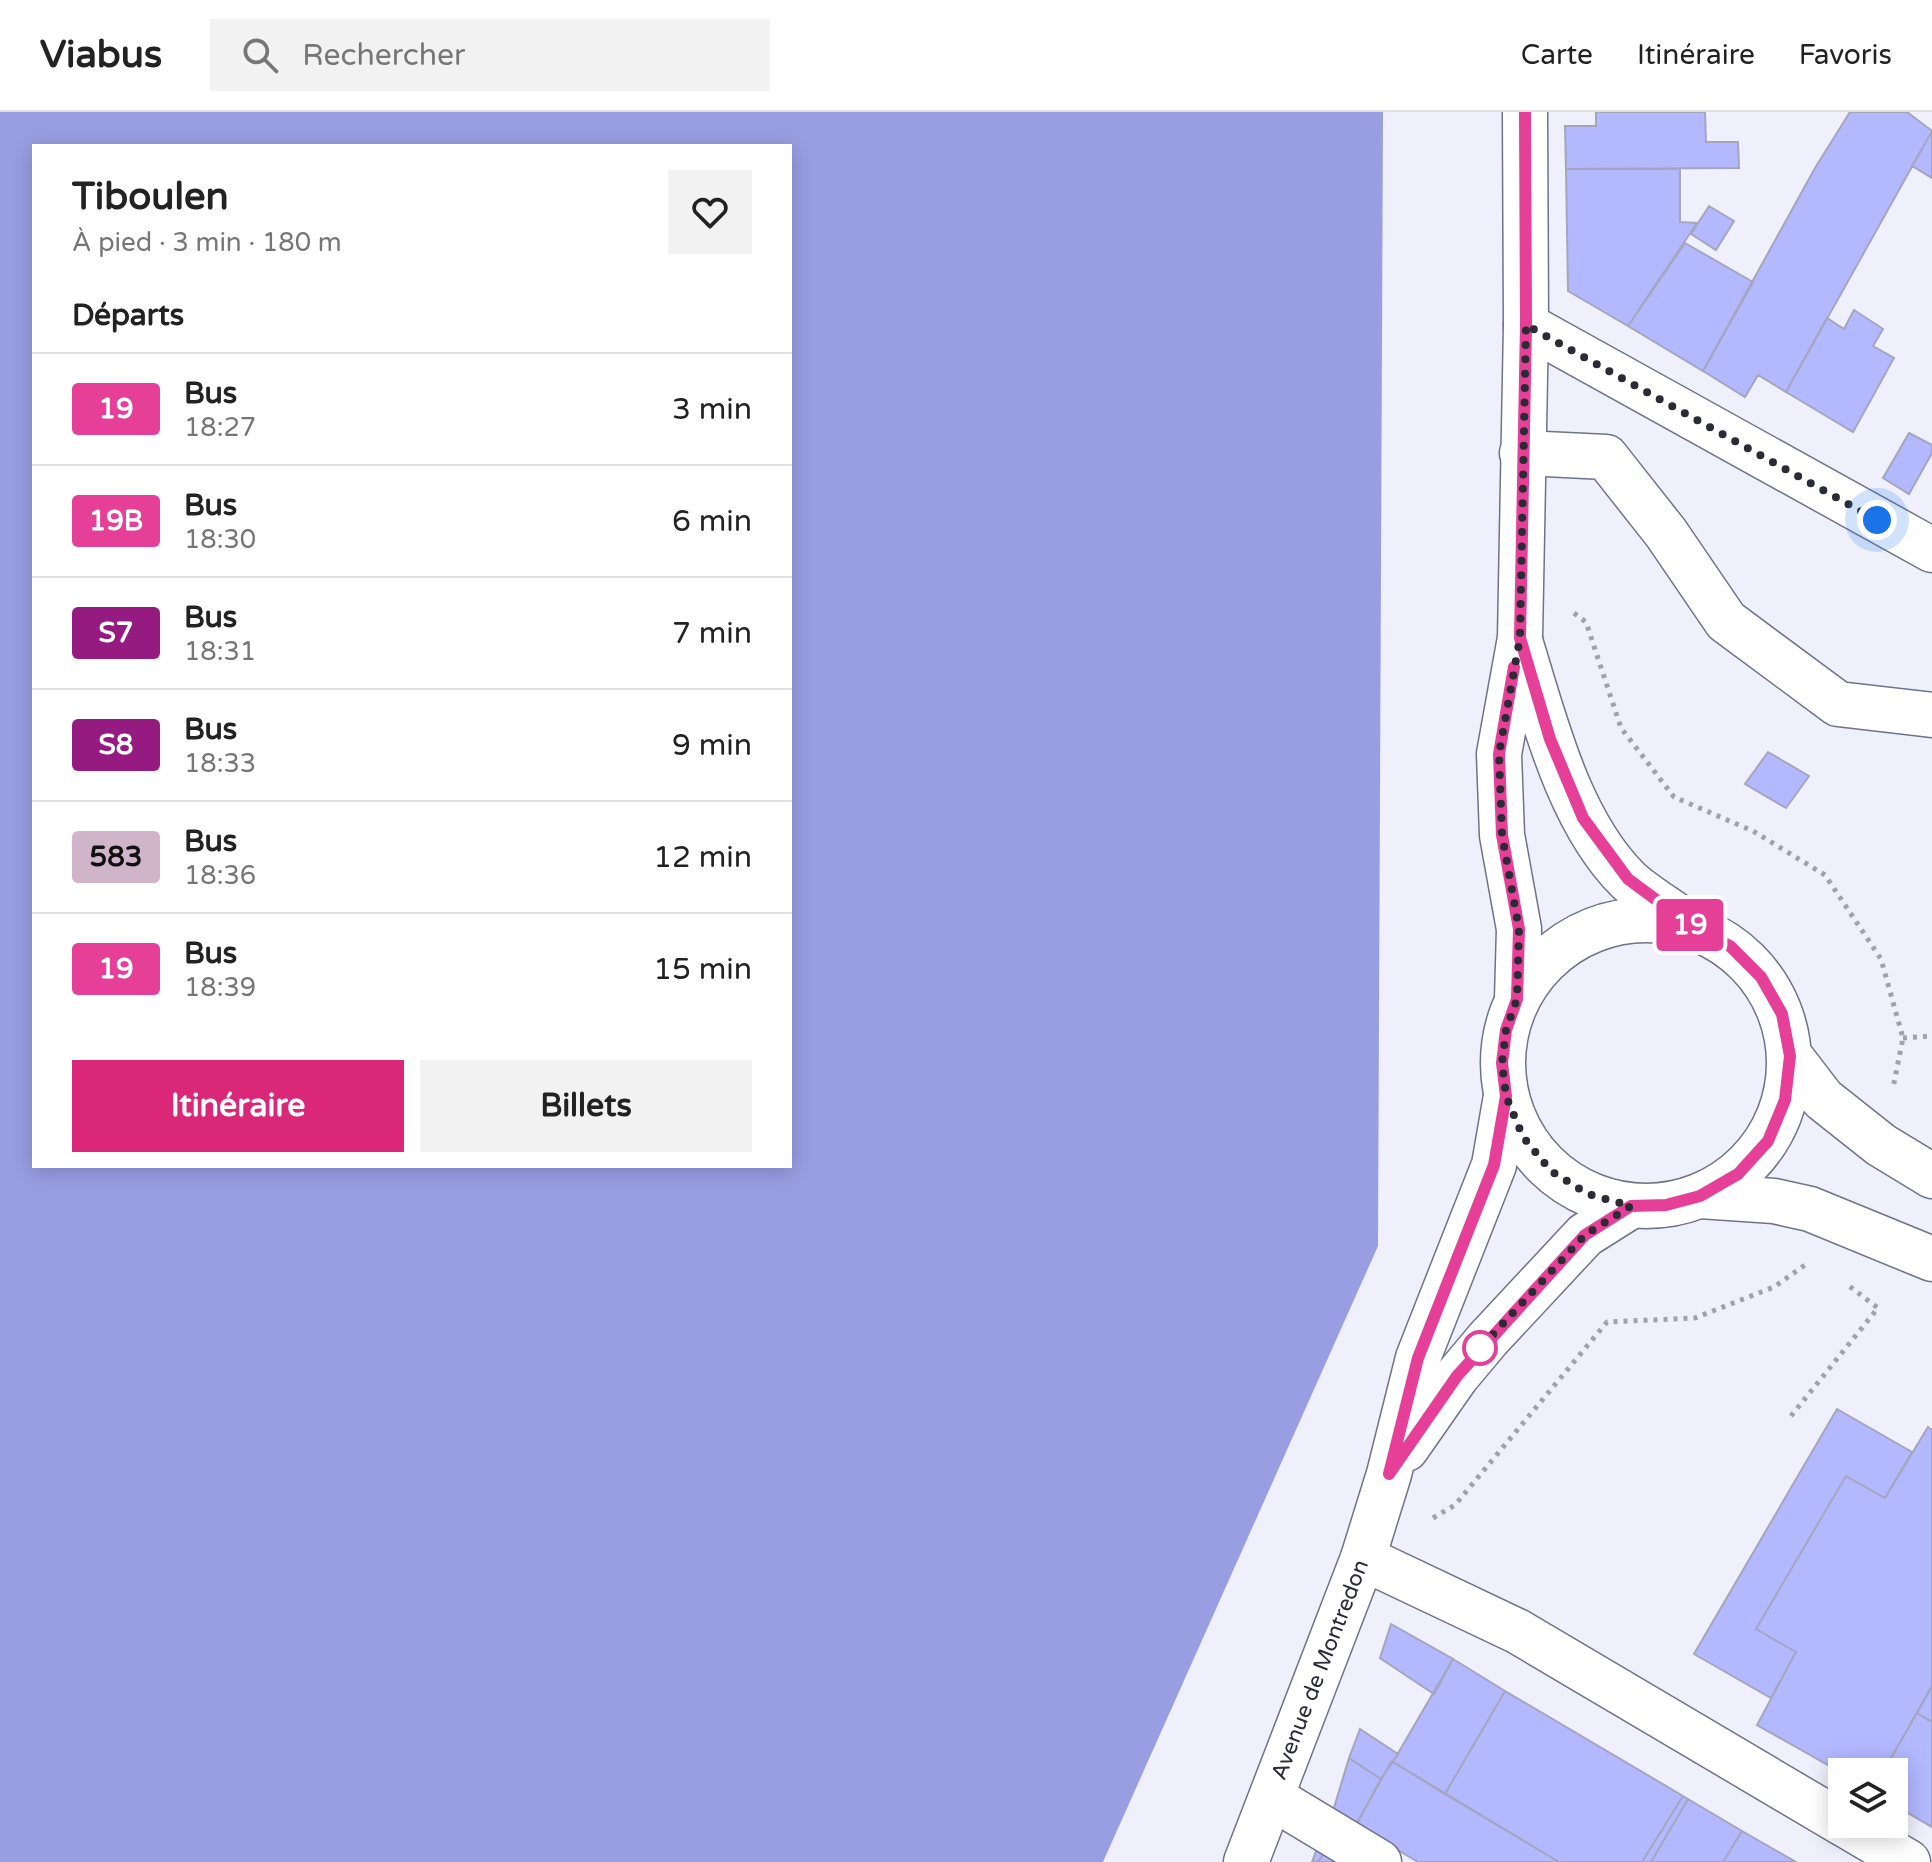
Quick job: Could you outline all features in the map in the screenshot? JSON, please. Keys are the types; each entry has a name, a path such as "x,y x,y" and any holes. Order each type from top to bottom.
{"street":[{"path":"1517,999 1519,929 1502,835 1499,754 1520,638 1526,325 1525,112"},
{"path":"1526,325 1932,550"},
{"path":"1522,453 1606,457 1666,533 1726,621 1838,704 1932,715"},
{"path":"1520,638 1550,739 1583,818 1628,879 1693,927 1730,946 1761,977 1782,1014 1790,1056 1785,1100 1768,1141 1738,1174 1700,1196 1666,1205 1631,1206 1588,1194 1551,1171 1523,1137 1506,1096 1502,1063 1506,1030 1517,999 1541,965 1573,939 1598,928 1611,923 1652,919 1693,927"},
{"path":"1790,1056 1823,1099 1881,1145 1932,1176"},
{"name":"Avenue de Montredon","path":"1246,1862 1363,1558 1389,1474 1418,1358 1494,1165 1506,1096"},
{"path":"1700,1196 1774,1201 1843,1221 1932,1259"},
{"name":"Avenue de Montredon","path":"1389,1474 1457,1376 1488,1339 1585,1235 1631,1206"},
{"path":"1363,1558 1517,1631 1828,1814"},
{"path":"1273,1798 1379,1862"},
{"path":"1868,1838 1908,1862"}],"path":[{"path":"1519,573 1586,622 1621,728 1674,797 1753,831 1825,875 1881,959 1903,1038 1881,1145"},
{"path":"1903,1038 1932,1036"},
{"path":"1363,1558 1455,1505 1607,1322 1695,1318 1774,1287 1815,1258 1843,1221"},
{"path":"1791,1416 1878,1308 1846,1283"}],"water":[{"path":"0,112 1383,112 1378,1246 1103,1862 0,1862"}],"building":[{"path":"1596,112 1705,112 1706,142 1738,142 1739,168 1566,169 1565,126 1596,126"},
{"path":"1850,112 1907,112 1932,131 1786,392 1758,375 1745,397 1703,371 1815,168"},
{"path":"1932,131 1932,178 1912,166"},
{"path":"1566,169 1680,169 1680,222 1697,223 1628,326 1568,291"},
{"path":"1709,206 1734,221 1716,250 1691,234"},
{"path":"1685,243 1753,282 1703,371 1628,326"},
{"path":"1854,310 1883,329 1873,346 1894,358 1853,432 1786,392 1827,318 1844,329"},
{"path":"1909,433 1932,445 1932,453 1909,494 1883,478"},
{"path":"1768,752 1809,776 1786,808 1745,784"},
{"path":"1837,1409 1912,1452 1885,1498 1846,1476 1756,1629 1796,1652 1771,1698 1694,1654"},
{"path":"1928,1427 1932,1430 1932,1686 1891,1758 1828,1758 1828,1765 1757,1725 1796,1652 1756,1629 1846,1476 1885,1498"},
{"path":"1391,1624 1453,1659 1434,1694 1380,1658"},
{"path":"1453,1659 1505,1691 1445,1794 1393,1762"},
{"path":"1932,1686 1932,1722 1917,1713"},
{"path":"1505,1691 1683,1796 1642,1862 1559,1862 1445,1794"},
{"path":"1917,1713 1932,1722 1932,1827 1908,1813 1908,1758 1891,1758"},
{"path":"1360,1729 1398,1754 1381,1779 1349,1758"},
{"path":"1349,1758 1381,1779 1356,1825 1333,1811"},
{"path":"1391,1762 1559,1862 1418,1862 1356,1825"},
{"path":"1683,1796 1688,1799 1651,1862 1642,1862"},
{"path":"1688,1799 1742,1831 1723,1862 1651,1862"},
{"path":"1742,1831 1796,1862 1723,1862"},
{"path":"1318,1846 1325,1851 1319,1861 1312,1862"},
{"path":"1325,1851 1342,1862 1318,1862"}],"bus line":[{"name":"19","path":"1514,667 1499,754 1502,835 1519,929 1517,999 1506,1030 1502,1063 1506,1096 1494,1165 1484,1197 1439,1299 1418,1358 1389,1474 1457,1376 1585,1235 1631,1206 1666,1205 1700,1196 1738,1174 1768,1141 1785,1100 1790,1056 1782,1014 1761,977 1730,946 1693,927 1628,879 1583,818 1550,739 1520,638 1526,325 1525,112"}],"route":[{"path":"1480,1348 1472,1357 1585,1235 1631,1206 1588,1194 1551,1171 1523,1137 1506,1096 1502,1063 1506,1030 1517,999 1519,929 1502,835 1499,754 1520,638 1526,325 1877,520"}]}
